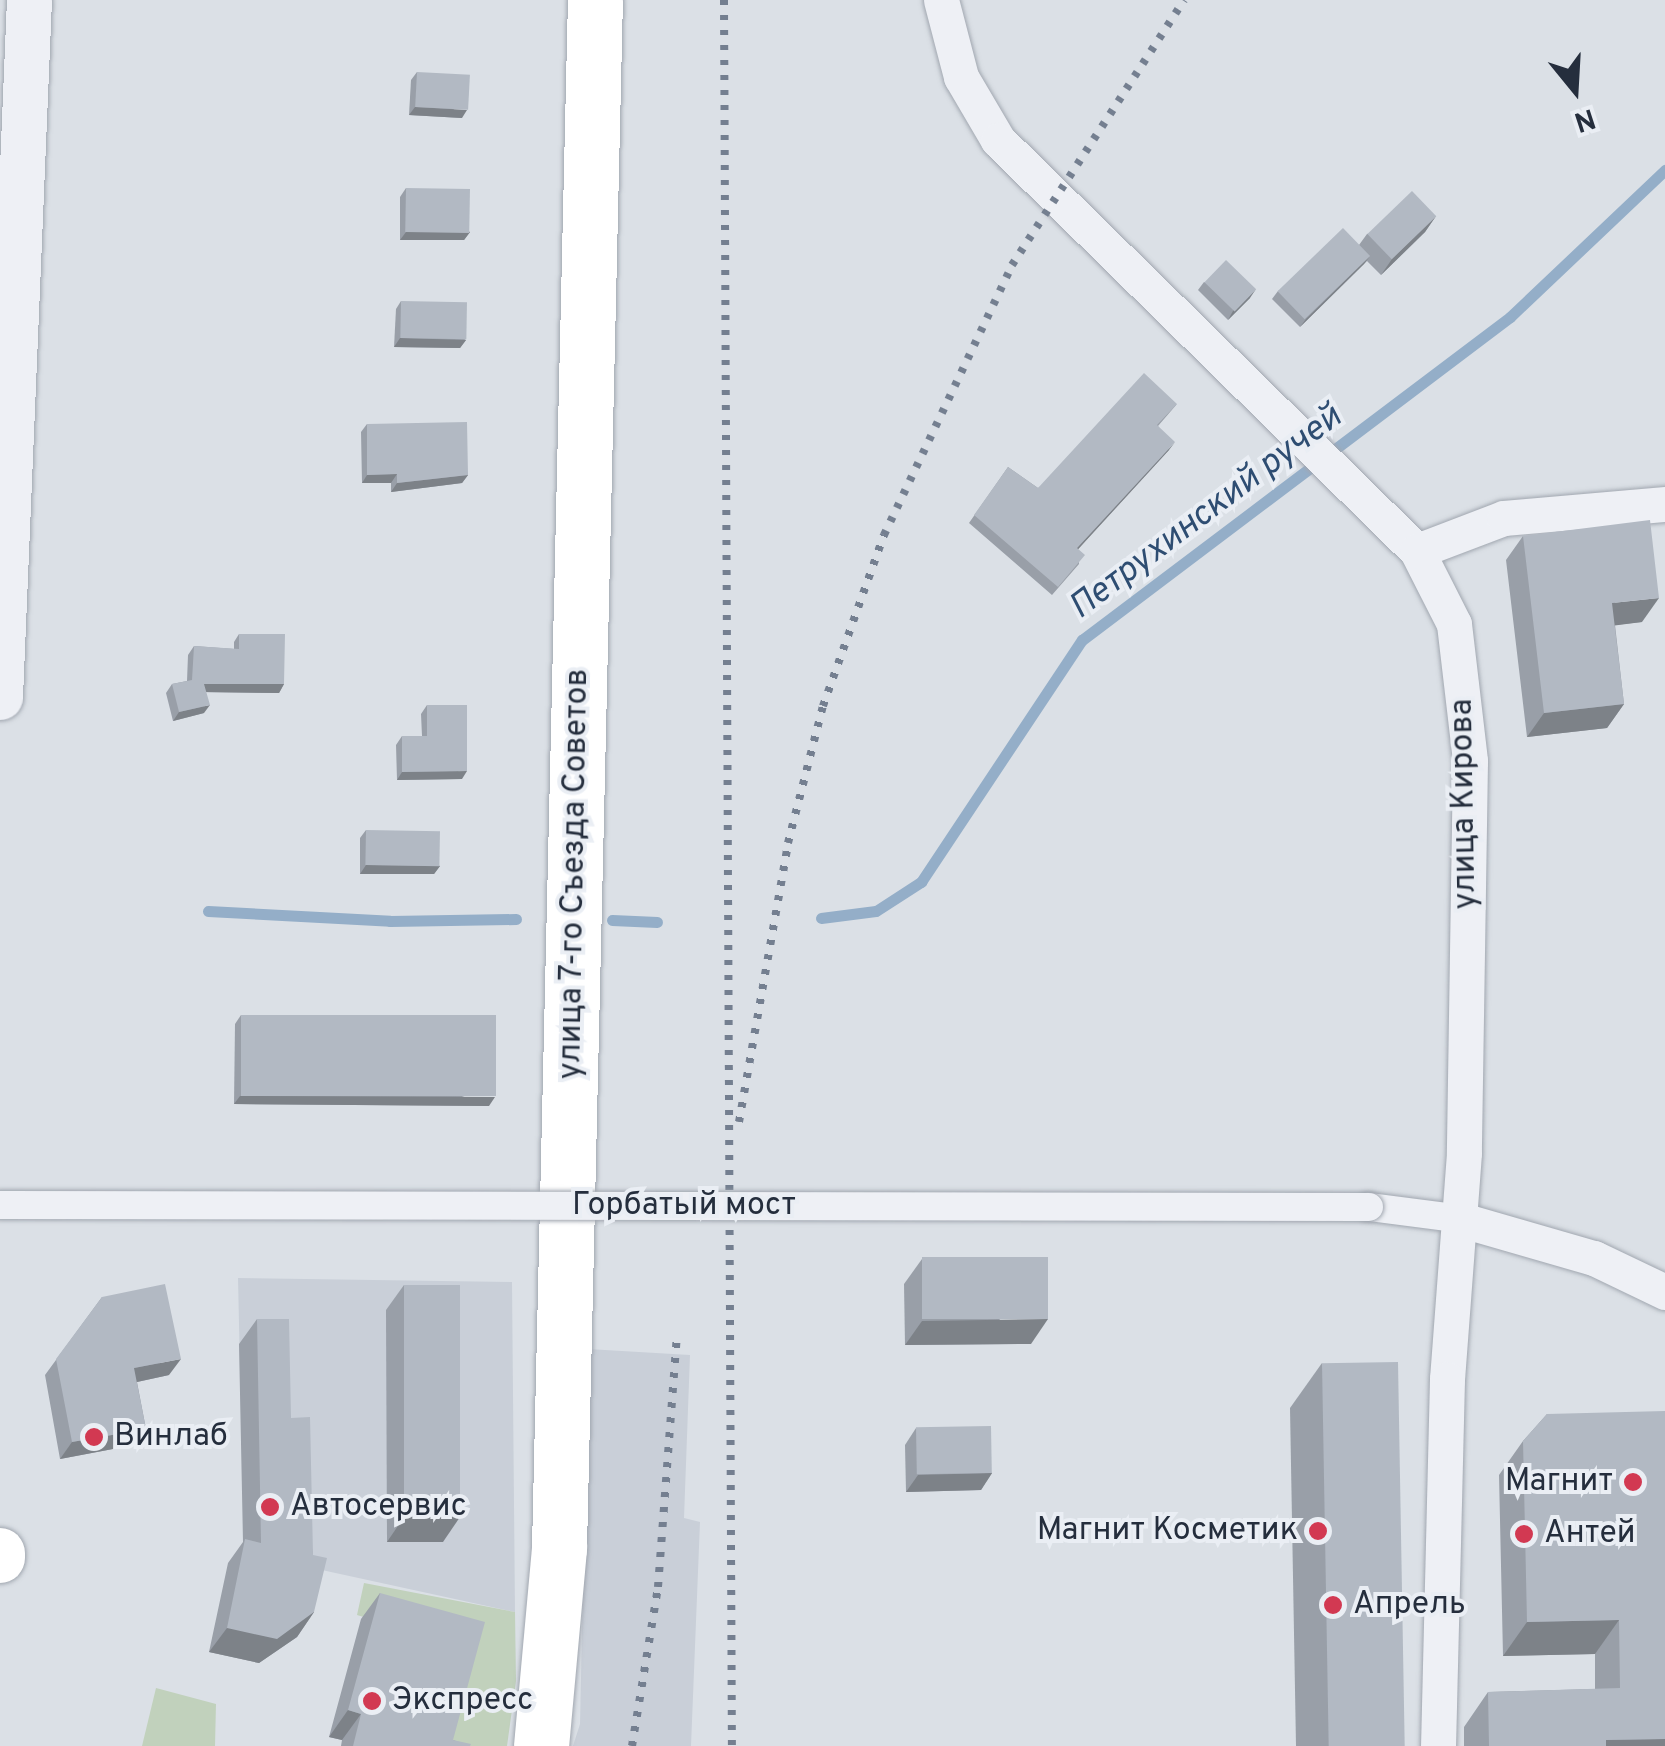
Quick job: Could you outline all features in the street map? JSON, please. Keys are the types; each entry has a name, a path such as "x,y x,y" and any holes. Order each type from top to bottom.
{"main road":[{"name":"улица 7-го Съезда Советов","path":"541,1746 559,1548 594,0"}],"street":[{"path":"0,697 29,0"},
{"name":"улица Кирова","path":"941,0 962,77 1021,168 1417,550 1454,624 1470,761 1464,1153 1455,1218 1438,1746"},
{"path":"1417,550 1504,518 1665,504"},
{"name":"Горбатый мост","path":"0,1205 1368,1207 1455,1218"},
{"path":"1455,1218 1594,1258 1665,1292"}],"shaded area":[{"path":"238,1278 512,1282 515,1612 244,1553"},
{"path":"588,1349 690,1355 684,1518 700,1522 691,1746 573,1746 580,1724"}],"green space":[{"path":"364,1583 515,1612 516,1681 507,1746 440,1746 466,1648 357,1615"},
{"path":"156,1688 216,1704 215,1746 142,1746"}],"building":[{"path":"417,72 470,75 468,110 415,107"},
{"path":"406,188 470,189 469,233 405,232"},
{"path":"1412,191 1436,216 1392,259 1367,234"},
{"path":"1343,228 1370,256 1305,319 1278,291"},
{"path":"1226,260 1256,289 1235,311 1204,282"},
{"path":"401,301 467,302 466,339 400,338"},
{"path":"1144,373 1177,404 1157,425 1175,442 1077,548 1085,555 1058,587 974,515 1008,467 1038,488"},
{"path":"467,422 468,475 397,483 397,474 367,475 367,424"},
{"path":"1650,520 1659,598 1612,603 1624,704 1544,713 1523,536"},
{"path":"239,634 285,634 284,684 204,684 210,705 179,712 172,684 192,680 194,646 239,649"},
{"path":"427,705 467,705 467,771 402,772 402,736 427,736"},
{"path":"366,830 440,831 439,866 365,865"},
{"path":"241,1015 496,1015 496,1096 241,1096"},
{"path":"922,1257 1048,1257 1048,1319 922,1319"},
{"path":"165,1284 181,1359 134,1368 146,1429 72,1442 56,1359 102,1297"},
{"path":"404,1285 460,1285 460,1517 404,1517"},
{"path":"257,1319 289,1319 291,1418 310,1417 313,1555 327,1558 314,1612 277,1639 227,1628 245,1539 261,1543"},
{"path":"1398,1362 1405,1746 1329,1746 1322,1363"},
{"path":"1665,1411 1665,1739 1606,1740 1606,1746 1489,1746 1488,1692 1620,1688 1619,1620 1527,1622 1523,1441 1547,1414"},
{"path":"991,1426 992,1473 917,1474 916,1427"},
{"path":"380,1593 485,1622 453,1740 470,1746 353,1746 361,1714 348,1710"}],"waterway":[{"name":"Петрухинский ручей","path":"821,918 876,911 921,882 1082,640 1510,317 1665,170"},
{"name":"Петрухинский ручей","path":"208,911 390,921 516,919"},
{"name":"Петрухинский ручей","path":"612,920 657,922"}],"railway":[{"path":"724,0 732,1746"},
{"path":"739,1122 788,843 823,706 884,535 1012,265 1184,0"},
{"path":"632,1746 658,1587 677,1335"}],"place":[{"name":"Винлаб","path":"94,1437"},
{"name":"Магнит","path":"1633,1482"},
{"name":"Автоcервис","path":"270,1507"},
{"name":"Магнит Косметик","path":"1318,1531"},
{"name":"Антей","path":"1524,1534"},
{"name":"Апрель","path":"1333,1605"},
{"name":"Экспресс","path":"372,1701"}]}
